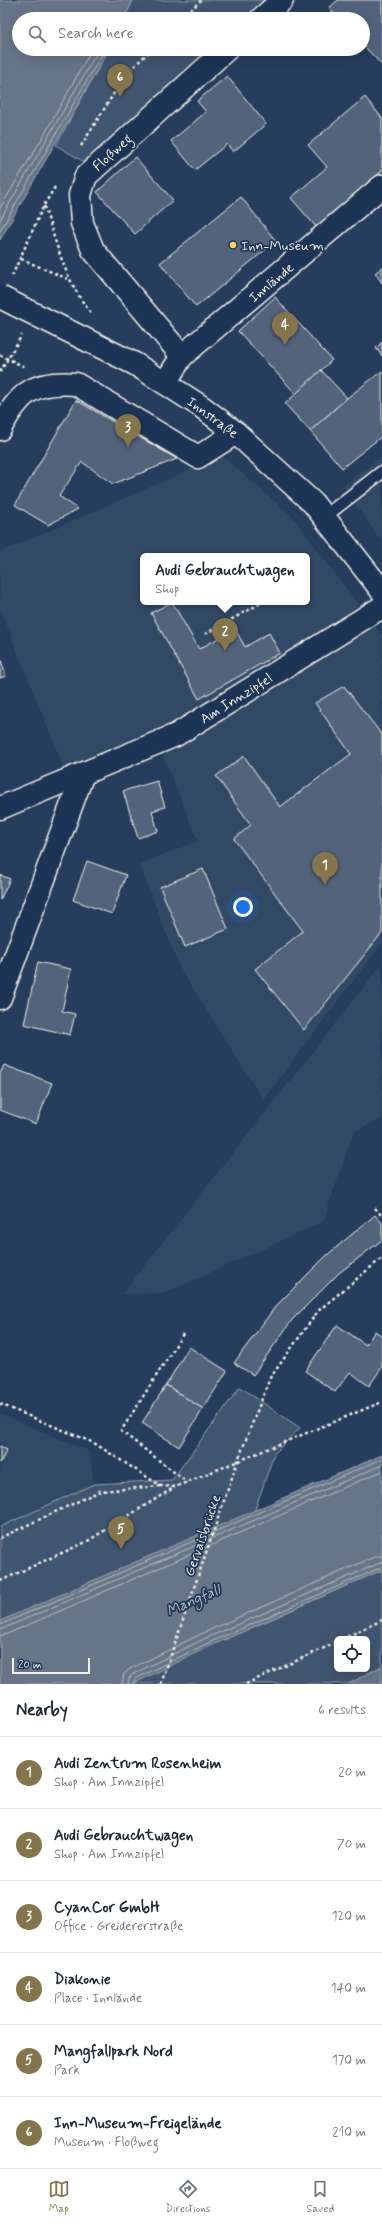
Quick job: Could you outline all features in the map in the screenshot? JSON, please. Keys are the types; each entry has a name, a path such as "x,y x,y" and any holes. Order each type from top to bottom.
{"street":[{"path":"269,12 282,0"},
{"name":"Floßweg","path":"182,356 93,250 82,223 80,195 86,176 219,56"},
{"name":"Innlände","path":"165,383 182,356 382,186"},
{"name":"Innstraße","path":"9,294 135,364 165,383 236,433 313,503 382,592"},
{"path":"0,429 11,408 30,389 56,382 76,384 198,457 236,433"},
{"name":"Am Innzipfel","path":"0,808 176,736 382,607"},
{"path":"0,998 83,774"}],"lane":[{"path":"324,517 382,472"}],"path":[{"path":"189,12 201,0"},
{"path":"77,152 126,74 145,56"},
{"path":"9,294 21,259 44,205 56,185"},
{"path":"44,205 68,280 95,318"},
{"path":"21,259 68,280"},
{"path":"0,355 8,359 0,372"},
{"path":"205,634 258,605"},
{"path":"375,1208 382,1216"},
{"name":"Gervaisbrücke","path":"161,1684 228,1487 270,1378 318,1311 382,1258"},
{"path":"183,1334 121,1431 187,1482"},
{"path":"0,1581 86,1542 175,1487 382,1402"},
{"path":"0,1404 94,1443 161,1486"},
{"path":"0,1538 100,1491 161,1486 175,1487"},
{"path":"348,1636 382,1620"},
{"path":"246,1684 334,1643"}],"shaded area":[{"path":"133,0 268,0 255,12 127,12"},
{"path":"105,56 205,56 84,162 56,145"},
{"path":"222,456 291,515 382,636 382,943 263,1100 180,968 139,864 198,841 153,732 64,768 0,608 0,552"},
{"path":"382,456 382,542 343,486"},
{"path":"382,964 382,1119 354,1131 323,1222 165,1293 122,1294"},
{"path":"240,1387 300,1428 274,1454 208,1647 382,1570 382,1666 349,1684 0,1684 0,1527 94,1484 172,1480"},
{"path":"0,1414 89,1451 94,1484 0,1527"}],"water":[{"path":"0,0 133,0 127,12 12,12 12,56 105,56 0,240"},
{"name":"Mangfall","path":"382,1455 382,1570 208,1647 133,1684 0,1684 0,1621"},
{"path":"382,1666 382,1684 349,1684"}],"building":[{"path":"338,0 382,0 382,65 370,52 370,12 333,12 329,8"},
{"path":"227,76 266,124 233,152 227,144 195,170 171,141 206,112 197,101"},
{"path":"365,97 382,118 382,171 316,227 291,198 327,167 308,145"},
{"path":"135,157 173,200 135,234 97,192"},
{"name":"Inn-Museum","path":"241,197 276,241 196,307 160,263"},
{"path":"382,267 382,283 375,273"},
{"path":"275,297 332,360 296,394 238,331"},
{"path":"382,342 382,356 376,348"},
{"path":"321,370 347,398 310,431 285,404"},
{"path":"382,371 382,436 342,468 310,431 347,398"},
{"path":"76,400 177,459 113,484 82,462 59,496 78,509 48,525 15,505"},
{"path":"166,605 174,605 199,649 235,629 245,647 269,633 280,653 199,699 151,613"},
{"path":"0,657 6,676 0,678"},
{"path":"344,686 382,735 382,933 304,1030 255,969 303,931 234,839 251,825 216,776 244,756 280,807 351,754 315,703"},
{"path":"157,781 165,807 152,811 158,831 138,838 123,791"},
{"path":"87,861 126,875 112,914 73,900"},
{"path":"203,869 228,929 185,947 160,887"},
{"path":"0,875 10,879 0,900"},
{"path":"38,962 71,969 62,1011 75,1014 70,1035 24,1024"},
{"path":"4,1065 52,1083 36,1124 0,1110 0,1074"},
{"path":"375,1215 382,1223 382,1240 339,1273 292,1320 253,1375 234,1363 275,1307 326,1256"},
{"path":"337,1325 366,1345 375,1331 382,1336 382,1367 369,1386 350,1372 335,1392 305,1371"},
{"path":"189,1347 227,1371 203,1409 166,1385"},
{"path":"166,1385 203,1409 179,1447 142,1423"},
{"path":"0,1446 7,1450 0,1463"}],"place":[{"name":"Inn-Museum-Freigelände","path":"120,97"},
{"name":"Inn-Museum","path":"233,245"},
{"name":"Diakonie","path":"285,345"},
{"name":"CyanCor GmbH","path":"128,447"},
{"name":"Audi Gebrauchtwagen","path":"225,651"},
{"name":"Audi Zentrum Rosenheim","path":"325,885"},
{"name":"Mangfallpark Nord","path":"121,1549"}]}
